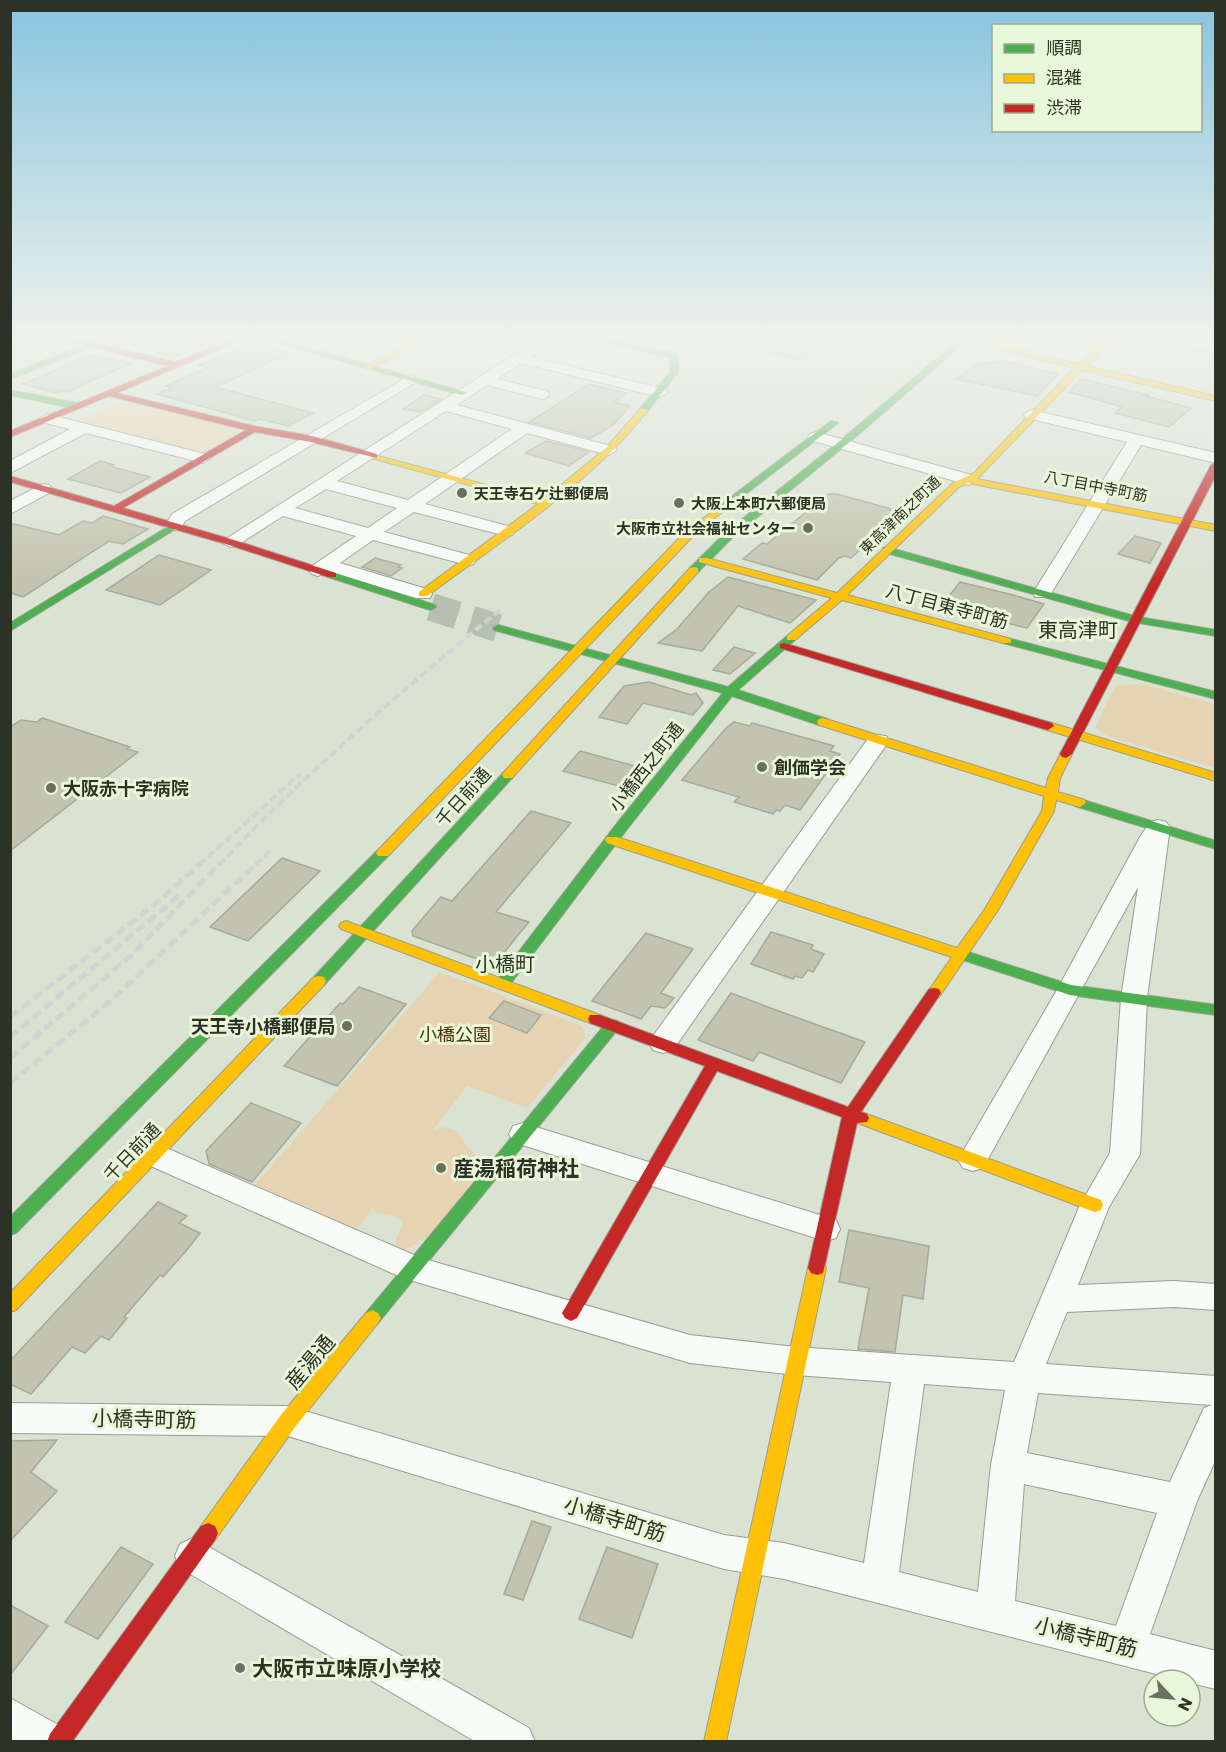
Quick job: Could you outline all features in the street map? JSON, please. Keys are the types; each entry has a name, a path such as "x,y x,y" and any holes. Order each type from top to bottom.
{"street":[{"path":"10,434 45,420"},
{"path":"50,420 203,458"},
{"path":"217,420 312,439 545,503"},
{"path":"10,628 174,526 178,519 344,420"},
{"path":"230,542 423,420"},
{"path":"493,420 609,450"},
{"path":"10,479 323,568 427,601 467,560 545,503 609,450 636,420"},
{"name":"千日前通","path":"10,1228 322,917 693,530 837,420"},
{"name":"千日前通","path":"10,1305 364,933 703,560 730,534 870,420"},
{"name":"東高津南之町通","path":"840,596 956,485 969,480 1027,420"},
{"path":"1052,420 1215,458"},
{"path":"10,468 82,429"},
{"path":"115,509 254,429"},
{"path":"323,568 523,429"},
{"path":"816,437 969,480"},
{"path":"1042,592 1137,440"},
{"path":"715,1742 851,1114 991,910 1047,811 1054,777 1109,668 1189,521 1215,465"},
{"name":"八丁目中寺町筋","path":"969,480 1189,521 1215,528"},
{"path":"324,483 506,531"},
{"path":"10,509 43,489"},
{"path":"281,510 467,560"},
{"path":"887,550 1137,620 1215,633"},
{"name":"八丁目東寺町筋","path":"703,560 1215,696"},
{"name":"小橋西之町通","path":"503,983 730,691 840,596"},
{"path":"498,628 730,691 878,741 1215,845"},
{"path":"784,646 1215,777"},
{"path":"663,1043 878,741"},
{"path":"973,1160 1070,990 1158,827"},
{"path":"995,1614 1008,1465 1024,1377 1095,1205 1125,1154 1134,998 1158,827"},
{"path":"612,840 1070,990 1215,1010"},
{"path":"322,917 1095,1205"},
{"name":"産湯通","path":"58,1742 194,1556 288,1421 613,1025"},
{"path":"571,1313 714,1063"},
{"path":"523,1134 825,1229"},
{"path":"154,1155 414,1269 690,1349 796,1361 1215,1391"},
{"path":"1057,1299 1174,1294 1215,1297"},
{"path":"879,1586 909,1369"},
{"name":"小橋寺町筋","path":"10,1418 288,1421 724,1552 784,1561 1215,1670"},
{"path":"1127,1647 1179,1501 1215,1419"},
{"path":"1008,1465 1179,1501"},
{"path":"194,1556 515,1742"},
{"path":"10,1718 50,1742"}],"green space":[{"path":"200,420 237,429 238,434 205,453 194,453 77,424 76,421"},
{"path":"1141,684 1215,704 1215,768 1108,736 1095,728 1115,686"},
{"name":"小橋公園","path":"440,972 582,1026 586,1037 527,1108 467,1086 432,1131 442,1127 457,1131 465,1144 487,1167 432,1234 397,1254 396,1239 403,1222 394,1216 376,1213 373,1207 357,1229 303,1205 287,1207 273,1192 255,1185"}],"building":[{"path":"263,420 300,420 288,426"},
{"path":"533,420 618,420 591,438 529,422"},
{"path":"1141,420 1177,420 1169,427"},
{"path":"546,441 589,452 569,466 525,453"},
{"path":"100,461 150,477 121,493 68,479"},
{"path":"828,494 837,494 895,510 892,512 900,514 851,558 844,556 839,558 817,580 743,559 762,543 767,544"},
{"path":"103,516 148,529 123,544 109,541 23,597 10,593 10,523 59,535 83,521 92,523"},
{"path":"1135,536 1161,543 1150,563 1118,554"},
{"path":"159,555 211,570 160,605 106,590"},
{"path":"375,558 401,565 398,567 402,568 391,576 362,567"},
{"path":"728,577 816,600 790,623 738,606 702,651 658,643 677,629 709,592"},
{"path":"960,582 1044,604 1027,628 941,606"},
{"path":"734,647 755,653 730,674 713,670"},
{"path":"649,682 691,695 696,693 703,703 693,715 643,703 627,724 599,717 624,686"},
{"name":"大阪赤十字病院","path":"42,718 130,747 127,749 138,752 10,851 10,727 21,720 37,722"},
{"name":"創価学会","path":"734,722 750,726 752,723 834,746 830,751 840,754 800,810 785,805 773,814 734,802 739,797 682,780 726,728"},
{"path":"580,751 642,768 626,788 563,771"},
{"path":"531,811 571,823 496,912 529,922 494,965 413,936 412,931 441,897 452,901"},
{"path":"282,858 320,871 248,941 210,927"},
{"path":"771,932 813,945 811,949 824,954 813,972 808,970 802,978 795,976 793,979 751,964"},
{"path":"646,933 693,949 661,993 674,998 665,1008 651,1006 641,1019 592,1001"},
{"path":"359,987 406,1004 337,1086 284,1066 340,1003 343,1004"},
{"path":"731,993 865,1042 841,1083 759,1052 753,1061 698,1040"},
{"path":"504,1001 541,1015 527,1033 489,1018"},
{"path":"251,1103 301,1123 252,1182 209,1164 206,1151"},
{"path":"158,1202 187,1216 179,1223 200,1233 186,1251 163,1277 160,1275 124,1317 127,1318 109,1340 101,1336 85,1353 72,1347 31,1394 10,1384 10,1361"},
{"path":"849,1230 929,1246 923,1299 903,1295 895,1352 858,1349 869,1288 839,1282"},
{"path":"57,1440 31,1472 57,1491 10,1541 10,1441"},
{"path":"532,1521 551,1527 523,1600 504,1594"},
{"path":"121,1547 153,1564 98,1639 65,1622"},
{"path":"607,1547 658,1564 632,1638 579,1619"},
{"path":"10,1605 48,1626 10,1675"}],"tunnel":[{"path":"431,607 498,628"}],"railway":[{"path":"219,865 355,733 500,610"},
{"path":"199,865 300,774"},
{"path":"256,865 270,851"},
{"path":"10,1017 154,905 201,863"},
{"path":"10,1058 132,955 220,863"},
{"path":"10,1083 114,998 257,863"},
{"path":"10,1037 181,894"}],"traffic: fast":[{"path":"694,570 730,534 870,420"},
{"path":"718,511 834,423"},
{"path":"10,628 174,526"},
{"path":"887,550 1137,620 1216,633"},
{"path":"332,575 431,607"},
{"path":"498,628 730,691 823,722"},
{"path":"503,983 623,825 730,691 791,638"},
{"path":"1007,641 1216,696"},
{"path":"319,981 508,775"},
{"path":"1080,803 1216,845"},
{"path":"10,1228 383,853"},
{"path":"962,955 1070,990 1216,1010"},
{"path":"372,1318 613,1025"}],"traffic: slow":[{"path":"423,594 545,503 609,450 635,420"},
{"path":"791,638 840,596 956,485 977,475 1029,420"},
{"path":"374,456 545,503"},
{"path":"969,480 1216,528"},
{"path":"383,853 693,530 718,511"},
{"path":"703,560 1007,641"},
{"path":"508,775 694,570"},
{"path":"823,722 1080,803"},
{"path":"1048,726 1216,777"},
{"path":"934,993 991,910 1048,811 1054,778 1066,754"},
{"path":"612,840 962,955"},
{"path":"346,926 595,1019"},
{"path":"10,1305 319,981"},
{"path":"861,1118 1095,1205"},
{"path":"715,1742 817,1268"},
{"path":"208,1533 288,1421 372,1318"}],"traffic: jam":[{"path":"10,434 44,420"},
{"path":"217,420 312,439 374,456"},
{"path":"115,509 254,429"},
{"path":"1066,754 1216,465"},
{"path":"10,479 230,542 332,575"},
{"path":"784,646 1048,726"},
{"path":"817,1268 851,1114 934,993"},
{"path":"595,1019 861,1118"},
{"path":"571,1313 714,1063"},
{"path":"58,1742 208,1533"}],"place":[{"name":"天王寺石ケ辻郵便局","path":"462,493"},
{"name":"大阪上本町六郵便局","path":"679,503"},
{"name":"大阪市立社会福祉センター","path":"808,528"},
{"name":"創価学会","path":"762,767"},
{"name":"大阪赤十字病院","path":"51,788"},
{"name":"天王寺小橋郵便局","path":"347,1026"},
{"name":"産湯稲荷神社","path":"441,1168"},
{"name":"大阪市立味原小学校","path":"240,1668"}],"district":[{"name":"東高津町","path":"1078,630"},
{"name":"小橋町","path":"505,964"}]}
